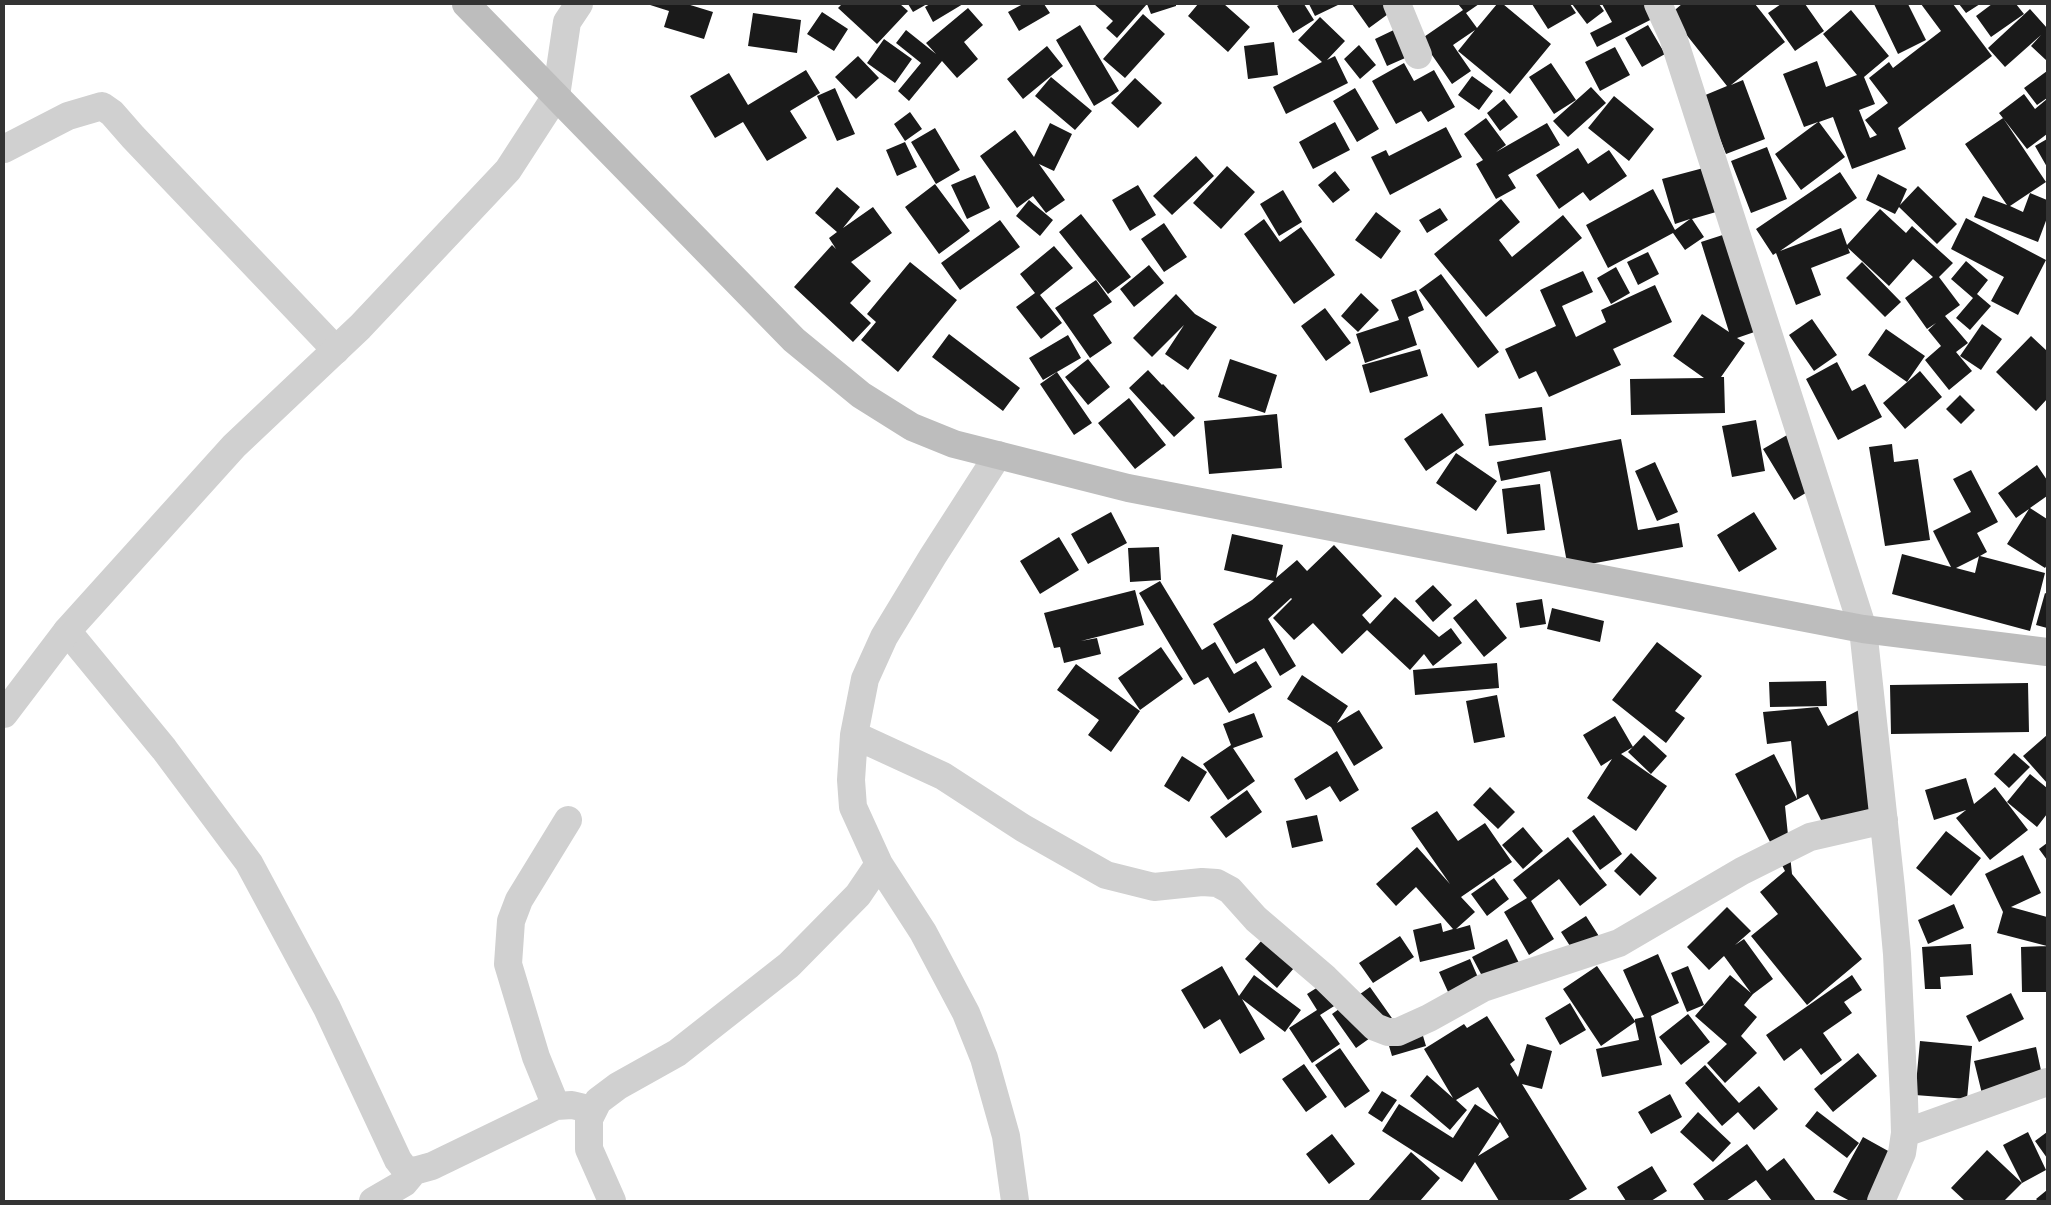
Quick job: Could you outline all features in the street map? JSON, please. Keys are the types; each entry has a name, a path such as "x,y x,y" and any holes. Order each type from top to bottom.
{"main road":[{"path":"466,4 794,340 861,395 912,427 954,444 1128,488 1864,629 2047,652"}],"street":[{"path":"4,714 67,631 234,446 336,350 508,170 556,96 567,22 579,4"},
{"path":"1397,4 1418,55"},
{"path":"1658,4 1673,37 1864,629 1897,954 1905,1133 1902,1153 1881,1201"},
{"path":"4,149 68,116 102,106 112,114 336,350"},
{"path":"998,455 932,556 884,637 865,679 854,735 851,780 853,807 879,864 923,932 966,1013 980,1049 1006,1136 1015,1201"},
{"path":"67,631 164,749 249,863 327,1008 398,1160 405,1169 414,1171 432,1166 556,1106 572,1105 593,1110"},
{"path":"854,735 943,776 1023,828 1106,875 1154,887 1202,882 1217,883 1230,890 1256,919 1325,978 1375,1027 1388,1032 1398,1032 1429,1018 1482,988 1619,943 1742,871 1810,837 1884,820"},
{"path":"556,1106 534,1049 508,964 511,921 519,900 568,820"},
{"path":"612,1201 589,1149 589,1118 604,1095 676,1053 790,965 858,895 879,864"},
{"path":"1905,1133 2047,1082"},
{"path":"373,1201 404,1183 414,1171"}],"building":[{"path":"647,4 687,4 713,12 704,39 664,27 669,11"},
{"path":"842,4 900,4 908,11 877,44 838,8"},
{"path":"908,4 927,4 913,12"},
{"path":"930,4 963,4 933,22 925,7"},
{"path":"1023,4 1044,4 1050,13 1019,31 1008,12"},
{"path":"1094,4 1147,4 1117,38 1106,28 1113,21"},
{"path":"1147,4 1176,4 1176,6 1151,14"},
{"path":"1198,4 1224,4 1250,27 1228,52 1188,16"},
{"path":"1281,4 1304,4 1314,20 1293,33 1277,6"},
{"path":"1309,4 1340,4 1315,16"},
{"path":"1352,4 1391,4 1395,9 1369,28"},
{"path":"1458,4 1479,4 1466,13 1477,28 1497,4 1503,4 1551,44 1510,94 1458,51 1475,30 1453,45 1471,71 1452,84 1421,39 1463,10"},
{"path":"1532,4 1570,4 1576,13 1548,29"},
{"path":"1572,4 1599,4 1604,11 1587,24"},
{"path":"1602,4 1657,4 1662,14 1597,47 1590,33 1612,22"},
{"path":"1682,4 1755,4 1785,42 1731,85 1743,80 1765,139 1726,154 1703,96 1727,86 1670,14"},
{"path":"1781,4 1805,4 1824,31 1795,51 1768,13"},
{"path":"1874,4 1908,4 1926,40 1898,54"},
{"path":"1921,4 1953,4 1992,56 1898,128 1906,149 1852,169 1833,117 1819,122 1845,157 1801,190 1775,154 1818,122 1804,127 1783,74 1817,61 1826,87 1857,75 1823,34 1851,10 1889,56 1864,77 1875,104 1859,110 1870,138 1877,135 1865,120 1888,103 1869,78 1889,62 1893,68 1941,31"},
{"path":"1959,4 1980,4 1966,13"},
{"path":"1992,4 2016,4 2024,14 1991,37 1976,16"},
{"path":"968,8 983,25 964,42 978,59 957,78 942,61 909,101 898,91 921,63 896,43 906,30 936,54 926,43"},
{"path":"2030,9 2047,28 2047,61 2031,46 2041,35 2005,67 1988,48"},
{"path":"822,12 848,29 834,51 807,34"},
{"path":"753,13 801,20 797,53 748,46"},
{"path":"1143,14 1165,34 1125,78 1103,59"},
{"path":"1320,17 1345,41 1327,60 1335,56 1348,83 1286,114 1273,87 1322,62 1298,40"},
{"path":"1080,25 1119,91 1094,106 1056,40"},
{"path":"1648,25 1665,54 1642,67 1625,38"},
{"path":"1400,27 1412,55 1387,66 1375,39"},
{"path":"884,39 912,59 895,83 867,63"},
{"path":"1274,42 1278,75 1248,79 1244,46"},
{"path":"1359,45 1376,65 1360,79 1344,59"},
{"path":"1047,46 1063,66 1023,99 1007,79"},
{"path":"1615,47 1630,75 1600,91 1585,62"},
{"path":"858,56 879,78 856,99 835,77"},
{"path":"1404,63 1414,81 1434,70 1455,107 1428,122 1421,111 1396,124 1372,81"},
{"path":"1551,63 1576,100 1554,114 1529,77"},
{"path":"806,70 820,93 790,111 807,138 767,161 743,122 715,138 690,96 729,73 748,105"},
{"path":"2047,71 2047,98 2037,105 2024,88"},
{"path":"1472,76 1493,91 1479,110 1458,95"},
{"path":"1051,77 1092,111 1075,130 1035,96"},
{"path":"1135,78 1162,103 1138,128 1111,103"},
{"path":"1591,87 1606,103 1568,137 1553,121"},
{"path":"835,88 855,134 837,141 817,96"},
{"path":"1355,88 1379,129 1357,142 1333,101"},
{"path":"2024,94 2035,109 2047,99 2047,134 2027,149 1999,113"},
{"path":"1614,96 1654,129 1629,161 1588,128"},
{"path":"1504,99 1518,117 1500,131 1487,113"},
{"path":"910,112 922,129 905,141 894,124"},
{"path":"1486,118 1506,145 1496,152 1547,123 1560,145 1508,175 1516,188 1496,199 1476,164 1483,160 1464,134"},
{"path":"2003,118 2046,182 2010,206 2023,212 2030,193 2047,200 2047,218 2038,242 1974,217 1983,196 2007,205 1965,144"},
{"path":"1335,122 1350,150 1313,169 1299,142"},
{"path":"1050,123 1072,134 1054,171 1039,164 1065,200 1046,213 1033,196 1017,208 980,156 1015,130 1034,157"},
{"path":"1446,127 1462,157 1390,195 1371,157 1386,150 1389,156"},
{"path":"935,128 960,170 936,184 911,142"},
{"path":"2047,139 2047,167 2035,146"},
{"path":"905,142 917,167 897,176 886,150"},
{"path":"1767,147 1787,199 1751,213 1731,161"},
{"path":"1578,148 1588,164 1609,150 1627,176 1590,201 1583,192 1559,209 1536,175"},
{"path":"1196,156 1214,176 1172,215 1153,196"},
{"path":"1227,166 1255,192 1221,229 1193,203"},
{"path":"1711,166 1723,210 1692,219 1704,237 1685,250 1673,233 1608,268 1586,225 1653,189 1675,230 1690,219 1675,224 1662,179"},
{"path":"1335,171 1350,190 1333,203 1318,185"},
{"path":"1840,172 1857,198 1780,251 1841,228 1847,245 1880,209 1906,233 1912,226 1953,263 1939,277 1960,305 1945,316 1968,343 1956,352 1972,371 1949,390 1925,360 1941,346 1928,330 1936,323 1927,329 1905,298 1933,277 1913,259 1889,286 1848,248 1850,253 1811,268 1821,295 1796,305 1776,253 1773,255 1756,229"},
{"path":"1878,174 1907,189 1900,205 1918,186 1957,224 1937,244 1899,207 1895,214 1866,200"},
{"path":"975,175 990,208 967,219 951,185"},
{"path":"935,184 970,231 939,254 905,207"},
{"path":"1138,185 1156,215 1130,231 1112,200"},
{"path":"837,187 860,207 843,228 873,207 892,233 851,262 871,281 850,303 871,323 853,342 794,287 832,245 836,249 829,238 837,232 815,213"},
{"path":"1283,190 1302,222 1279,236 1260,204"},
{"path":"1501,199 1520,222 1499,240 1512,257 1563,215 1582,238 1486,317 1434,254"},
{"path":"1029,200 1053,220 1040,236 1016,216"},
{"path":"1440,208 1448,220 1427,233 1419,220"},
{"path":"1376,212 1401,231 1381,259 1355,240"},
{"path":"1081,214 1131,277 1108,294 1059,232"},
{"path":"1966,218 2046,260 2018,315 1991,301 2004,277 1951,249"},
{"path":"1264,219 1280,242 1301,227 1335,275 1294,304 1244,234"},
{"path":"1000,220 1020,247 960,290 941,263"},
{"path":"1164,223 1187,257 1164,272 1141,239"},
{"path":"1735,231 1766,328 1737,338 1745,343 1721,377 1724,377 1725,413 1631,415 1630,379 1704,378 1673,356 1702,314 1729,332 1701,242"},
{"path":"1054,246 1073,268 1040,295 1062,323 1041,339 1016,307 1035,293 1020,274"},
{"path":"1648,252 1659,274 1638,285 1627,262"},
{"path":"1966,261 1988,280 1977,294 1991,306 1970,330 1956,318 1973,298 1951,279"},
{"path":"910,262 957,300 898,372 861,340 876,322 867,314"},
{"path":"1862,262 1901,302 1885,317 1846,278"},
{"path":"1149,265 1164,283 1134,307 1120,289"},
{"path":"1616,267 1630,293 1611,304 1597,278"},
{"path":"1583,271 1593,292 1562,306 1576,337 1606,322 1601,310 1655,285 1672,322 1613,349 1621,365 1549,397 1536,371 1519,379 1505,349 1556,326 1540,290"},
{"path":"1441,274 1499,352 1478,368 1419,290"},
{"path":"1096,280 1112,302 1093,315 1112,343 1090,358 1055,308"},
{"path":"1416,290 1424,310 1408,317 1417,345 1365,363 1356,334 1399,320 1391,300"},
{"path":"1361,293 1379,310 1358,332 1341,316"},
{"path":"1176,294 1195,314 1217,327 1188,370 1165,354 1184,325 1152,357 1133,338"},
{"path":"1325,308 1351,343 1326,361 1301,326"},
{"path":"1812,319 1837,355 1814,371 1789,335"},
{"path":"1982,324 2002,339 1981,370 1960,356"},
{"path":"1886,329 1925,356 1907,382 1868,355"},
{"path":"949,334 1020,388 1003,411 932,357"},
{"path":"1068,335 1081,358 1043,380 1029,358"},
{"path":"2031,336 2047,351 2047,399 2036,411 1996,372"},
{"path":"1420,349 1428,376 1370,393 1362,365"},
{"path":"1088,359 1110,387 1088,405 1065,377"},
{"path":"1230,359 1277,375 1265,413 1218,397"},
{"path":"1837,362 1852,391 1865,384 1882,417 1838,440 1806,379"},
{"path":"1148,370 1195,418 1174,437 1129,388"},
{"path":"1920,371 1942,397 1905,429 1883,403"},
{"path":"1057,372 1092,423 1074,435 1040,384"},
{"path":"1960,395 1975,410 1961,424 1946,409"},
{"path":"1129,398 1166,445 1135,469 1098,423"},
{"path":"1542,407 1546,440 1489,446 1485,414"},
{"path":"1442,413 1464,445 1426,471 1404,439"},
{"path":"1277,414 1282,468 1209,474 1204,421"},
{"path":"1756,420 1765,471 1732,477 1722,426"},
{"path":"1794,431 1824,482 1794,500 1763,449"},
{"path":"1621,439 1638,530 1679,523 1683,547 1568,568 1550,471 1501,481 1497,462"},
{"path":"1892,444 1894,462 1918,459 1930,540 1885,546 1869,447"},
{"path":"1456,453 1497,481 1476,511 1436,483"},
{"path":"1655,462 1678,512 1657,521 1635,471"},
{"path":"2037,465 2047,480 2047,496 2030,508 2047,519 2047,565 2045,568 2007,544 2029,509 2016,518 1998,493"},
{"path":"1971,470 1998,522 1977,533 1987,552 1980,556 2045,573 2030,631 1892,594 1902,554 1951,567 1933,531 1971,512 1953,479","holes":["1979,556 1975,573 1956,568"]},
{"path":"1540,484 1545,530 1507,534 1502,489"},
{"path":"1111,512 1127,543 1088,564 1071,534"},
{"path":"1754,512 1777,549 1739,572 1717,535"},
{"path":"1232,534 1283,545 1276,578 1297,560 1307,571 1334,545 1382,596 1362,615 1370,624 1395,597 1439,637 1451,628 1462,643 1433,666 1424,654 1410,670 1367,630 1342,654 1313,623 1294,640 1273,618 1291,598 1268,619 1296,666 1280,676 1264,648 1236,664 1213,624 1252,600 1274,581 1224,570"},
{"path":"1059,537 1079,570 1040,594 1020,561"},
{"path":"1159,547 1161,580 1130,582 1128,548"},
{"path":"1160,581 1202,650 1215,642 1234,674 1256,661 1272,687 1229,713 1208,677 1194,685 1139,593"},
{"path":"1433,585 1452,605 1433,622 1415,601"},
{"path":"1135,590 1144,625 1081,641 1097,638 1101,654 1064,663 1060,647 1054,648 1044,613"},
{"path":"2045,593 2047,594 2047,628 2036,625"},
{"path":"1476,599 1507,638 1484,657 1453,618"},
{"path":"1542,599 1546,624 1520,628 1516,603"},
{"path":"1552,608 1604,621 1600,642 1547,629"},
{"path":"1657,642 1702,676 1675,711 1685,718 1666,743 1612,700"},
{"path":"1161,647 1183,679 1140,710 1118,678"},
{"path":"1497,663 1499,688 1415,695 1413,670"},
{"path":"1076,664 1140,711 1111,752 1088,735 1099,720 1057,690"},
{"path":"1302,675 1348,706 1337,723 1359,710 1383,748 1354,766 1331,727 1287,699"},
{"path":"1826,681 1827,706 1770,707 1769,682"},
{"path":"2028,683 2029,732 1891,734 1890,685"},
{"path":"1497,695 1505,737 1474,743 1466,701"},
{"path":"1818,707 1828,726 1861,709 1884,818 1823,824 1808,794 1785,806 1792,874 1862,959 1807,1005 1751,936 1778,914 1760,892 1785,871 1735,774 1774,754 1797,799 1791,741 1767,744 1763,712"},
{"path":"1254,713 1263,737 1233,748 1255,781 1228,800 1203,764 1231,745 1223,724"},
{"path":"1615,716 1633,747 1621,754 1667,786 1636,831 1587,798 1612,759 1601,766 1583,735"},
{"path":"1644,735 1667,756 1651,774 1628,752"},
{"path":"2047,735 2047,783 2023,756"},
{"path":"1337,751 1359,790 1340,802 1330,786 1306,800 1294,779"},
{"path":"2014,753 2030,767 2009,788 1994,774"},
{"path":"1182,756 1207,772 1189,802 1164,786"},
{"path":"2030,774 2047,788 2047,814 2037,827 2007,802"},
{"path":"1966,778 1974,804 1995,787 2028,830 1990,860 1956,818 1966,810 1934,820 1925,790"},
{"path":"1490,787 1515,812 1498,829 1473,805"},
{"path":"1247,790 1262,812 1226,838 1210,817"},
{"path":"1437,811 1458,841 1485,823 1512,862 1461,897 1475,912 1456,929 1470,925 1475,949 1420,962 1413,930 1441,923 1443,932 1453,929 1416,887 1396,906 1376,884 1417,847 1450,884 1411,828"},
{"path":"1317,815 1323,841 1292,848 1286,821"},
{"path":"1594,815 1622,854 1600,870 1572,831"},
{"path":"1523,827 1543,851 1523,869 1502,845"},
{"path":"1946,831 1981,858 1951,896 1916,868"},
{"path":"1568,837 1607,885 1580,906 1559,879 1531,901 1554,939 1529,955 1504,912 1527,898 1513,880"},
{"path":"2047,843 2047,860 2039,849"},
{"path":"1631,853 1657,878 1640,896 1614,871"},
{"path":"2023,855 2041,893 2011,907 2047,917 2047,946 1997,933 2003,912 1985,874"},
{"path":"1494,878 1509,899 1487,916 1471,894"},
{"path":"1954,904 1964,928 1928,944 1918,920"},
{"path":"1727,907 1751,931 1735,945 1744,939 1773,979 1753,994 1744,1005 1757,1017 1741,1036 1757,1053 1725,1083 1707,1063 1727,1044 1695,1016 1730,975 1751,993 1724,956 1709,970 1687,947"},
{"path":"1586,916 1604,944 1579,960 1561,932"},
{"path":"1400,936 1414,957 1373,983 1359,963"},
{"path":"1263,939 1294,968 1277,988 1245,959"},
{"path":"1507,939 1525,975 1491,993 1472,957"},
{"path":"1971,944 1973,975 1940,977 1941,989 1925,989 1922,947"},
{"path":"2047,946 2047,992 2022,992 2021,947"},
{"path":"1658,954 1679,1003 1651,1016 1662,1065 1602,1077 1596,1049 1639,1040 1635,1022 1601,1046 1563,989 1597,966 1635,1021 1635,1019 1644,1017 1623,970"},
{"path":"1470,959 1483,989 1453,1003 1439,972"},
{"path":"1222,966 1239,996 1254,975 1301,1010 1285,1032 1242,999 1265,1039 1240,1054 1220,1019 1204,1029 1181,990"},
{"path":"1688,966 1704,1005 1687,1012 1671,973"},
{"path":"1337,975 1350,996 1320,1015 1340,1044 1312,1063 1289,1028 1317,1010 1307,994"},
{"path":"1852,975 1862,990 1844,1002 1852,1013 1823,1033 1842,1060 1821,1075 1801,1048 1784,1061 1766,1035"},
{"path":"1370,987 1394,1021 1356,1048 1332,1014"},
{"path":"2011,993 2024,1019 1979,1042 1966,1016"},
{"path":"1570,1003 1586,1030 1560,1045 1545,1018"},
{"path":"1688,1014 1710,1042 1681,1065 1659,1037"},
{"path":"1487,1016 1515,1060 1510,1064 1518,1077 1527,1044 1552,1051 1542,1089 1522,1084 1587,1189 1567,1201 1499,1201 1475,1162 1462,1182 1382,1131 1399,1104 1453,1138 1475,1104 1499,1120 1478,1087 1456,1100 1467,1110 1450,1130 1410,1096 1427,1075 1453,1098 1424,1049 1464,1024 1467,1028","holes":["1500,1122 1509,1137 1478,1156"]},
{"path":"1418,1019 1426,1046 1392,1056 1384,1029"},
{"path":"1920,1041 1972,1046 1967,1099 1915,1095"},
{"path":"2036,1047 2045,1089 1984,1102 1974,1061"},
{"path":"1340,1048 1370,1091 1345,1108 1315,1065"},
{"path":"1858,1053 1877,1076 1833,1112 1814,1089"},
{"path":"1304,1064 1327,1097 1306,1112 1282,1079"},
{"path":"1705,1065 1739,1103 1759,1086 1778,1109 1754,1130 1738,1112 1722,1126 1685,1083"},
{"path":"1382,1091 1397,1100 1382,1122 1368,1113"},
{"path":"1670,1094 1682,1117 1651,1134 1638,1112"},
{"path":"1817,1111 1859,1143 1847,1158 1805,1126"},
{"path":"1698,1112 1731,1143 1713,1162 1680,1132"},
{"path":"2028,1132 2046,1170 2022,1183 2003,1145"},
{"path":"2047,1132 2047,1158 2035,1141"},
{"path":"1332,1134 1355,1164 1329,1184 1306,1154"},
{"path":"1863,1137 1899,1157 1874,1201 1850,1201 1833,1192"},
{"path":"1747,1144 1767,1171 1784,1158 1816,1201 1772,1201 1756,1180 1726,1201 1705,1201 1693,1184"},
{"path":"1987,1150 2022,1183 2004,1201 1965,1201 1951,1188"},
{"path":"1411,1152 1440,1178 1420,1201 1368,1201"},
{"path":"1652,1166 1667,1191 1651,1201 1626,1201 1617,1187"},
{"path":"2047,1190 2047,1201 2038,1201 2036,1199"}]}
